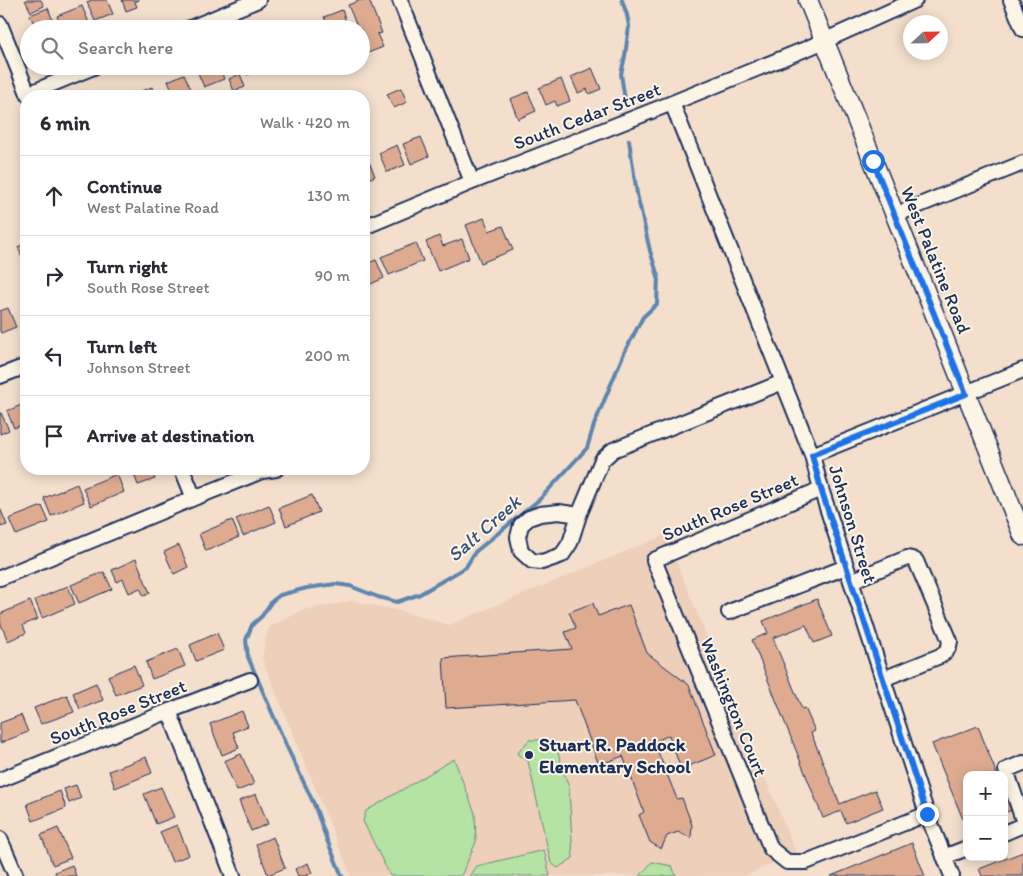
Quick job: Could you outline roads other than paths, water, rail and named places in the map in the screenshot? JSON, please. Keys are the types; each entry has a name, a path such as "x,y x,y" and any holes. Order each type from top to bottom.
{"main road":[{"name":"West Palatine Road","path":"808,0 1023,536"}],"street":[{"path":"210,20 258,0"},
{"path":"400,0 472,182"},
{"name":"South Cedar Street","path":"370,224 825,41 915,0"},
{"path":"1011,0 1023,29"},
{"path":"0,24 20,75"},
{"path":"20,75 26,90"},
{"path":"40,90 75,75"},
{"name":"Johnson Street","path":"672,103 812,455 821,489 927,814 952,876"},
{"path":"895,216 1023,163"},
{"path":"0,376 20,368"},
{"name":"South Rose Street","path":"812,455 1023,370"},
{"path":"579,515 559,512 540,514 529,518 522,525 518,537 521,551 532,561 542,562 562,555 570,543 579,515 602,460 613,450 783,382"},
{"path":"184,475 194,498"},
{"path":"0,578 252,475"},
{"name":"South Rose Street","path":"654,560 821,489"},
{"path":"851,581 907,558 916,561 950,641 950,647 947,652 940,656 883,679"},
{"name":"Washington Court","path":"654,560 771,849 788,862 806,862 927,814"},
{"path":"728,612 846,567"},
{"name":"South Rose Street","path":"0,780 250,680"},
{"path":"169,711 233,876"},
{"path":"1023,763 1006,770 1023,820"},
{"path":"1008,831 1023,825"},
{"path":"0,839 16,876"},
{"path":"944,857 963,850"}],"waterway":[{"name":"Salt Creek","path":"622,0 629,26 621,74 625,100"},
{"name":"Salt Creek","path":"342,876 314,804 248,657 246,640 252,625 262,616 272,601 280,595 307,588 335,584 350,586 397,602 420,594 466,567 475,552 540,499 587,448 594,425 624,353 643,317 657,304 658,276 650,251 637,194 629,140"}],"place":[{"name":"Stuart R. Paddock Elementary School","path":"529,755"}]}
